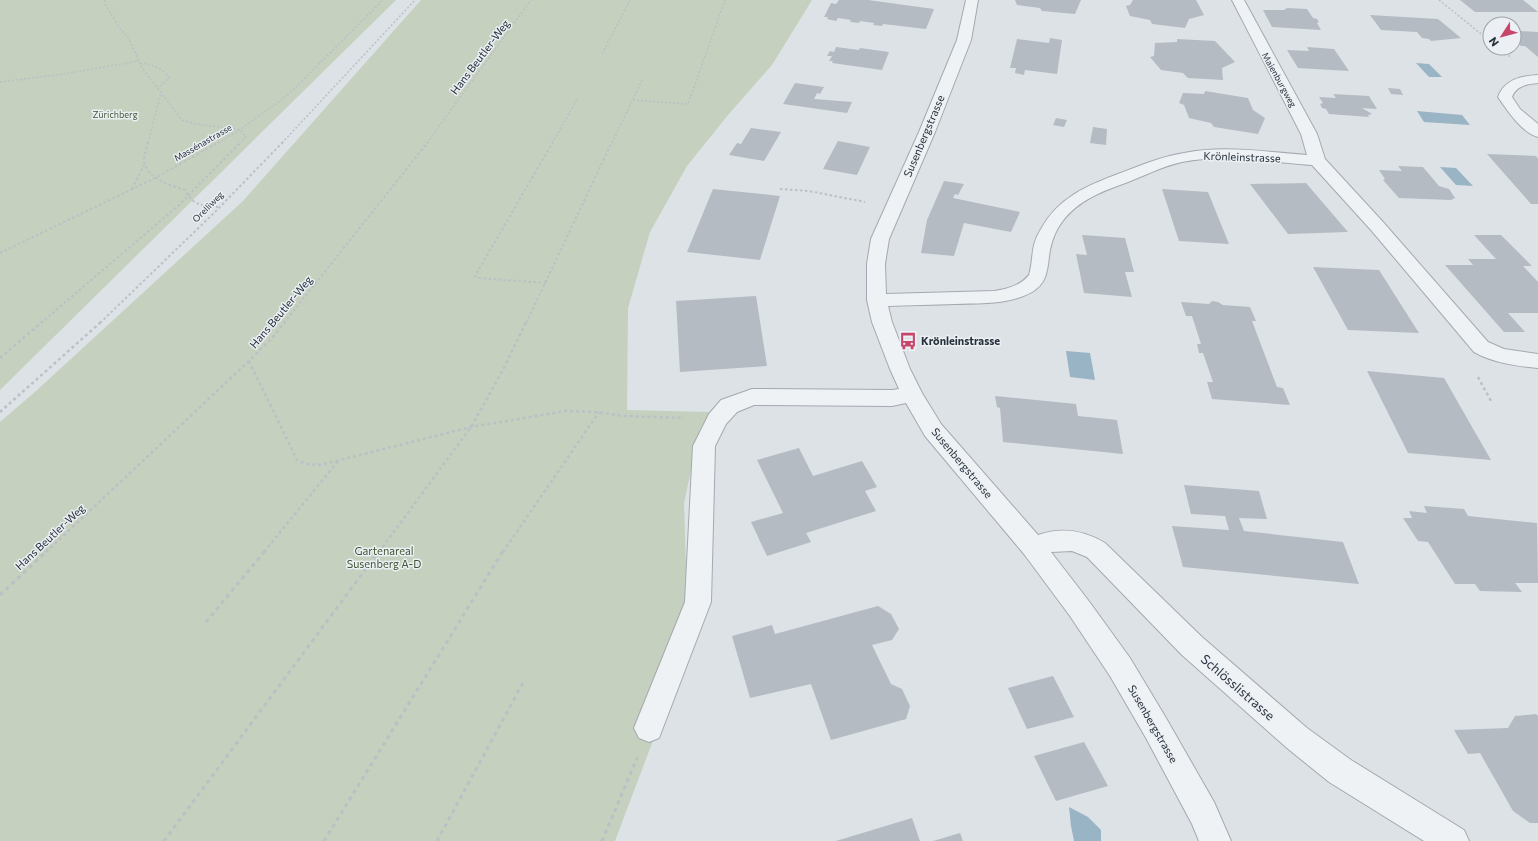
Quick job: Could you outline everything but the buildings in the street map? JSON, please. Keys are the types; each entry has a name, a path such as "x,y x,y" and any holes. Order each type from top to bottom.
{"street":[{"name":"Susenbergstrasse","path":"968,0 964,40 927,132 880,239 876,264 877,300 889,342 912,394 933,430 1033,547 1079,608 1120,667 1203,814 1215,841"},
{"name":"Maienburgweg","path":"1238,0 1309,134 1317,160"},
{"path":"1538,79 1514,85 1506,92 1505,97 1515,112 1538,132"},
{"name":"Krönleinstrasse","path":"877,300 976,298 1008,295 1020,290 1038,276 1044,241 1055,219 1065,208 1092,190 1160,164 1191,156 1227,155 1317,160"},
{"path":"1317,160 1377,226 1481,347 1488,352 1507,358 1538,361"},
{"path":"649,728 698,602 704,446 717,420 729,406 752,397 892,398 912,394"},
{"name":"Schlösslistrasse","path":"1033,547 1048,541 1064,539 1086,543 1096,550 1192,646 1297,738 1340,770 1453,841"}],"path":[{"path":"0,358 189,196 246,137 240,130 197,124 182,120 139,62 129,39 119,27 105,4 105,0"},
{"name":"Massénastrasse","path":"0,253 155,178 240,130 289,94 383,0"},
{"name":"Orelliweg","path":"0,412 117,308 219,207 346,76 415,0"},
{"name":"Hans Beutler-Weg","path":"0,595 249,361 272,337 412,163 531,0"},
{"path":"602,54 630,0"},
{"path":"632,100 688,104 725,0"},
{"path":"1439,0 1482,35"},
{"path":"0,82 139,62 162,69 166,72 169,78 158,88"},
{"path":"164,841 471,427 504,368 546,283 643,78"},
{"path":"132,189 142,171 161,93"},
{"path":"546,283 478,278 475,276 578,98"},
{"path":"144,163 155,178 163,183 185,190 190,200 200,205 219,207"},
{"path":"780,189 808,191 869,202"},
{"path":"249,361 297,460 306,464 320,465 471,427 566,411 599,412 623,416 717,420"},
{"path":"1477,375 1491,401"},
{"path":"324,841 503,551 599,412"},
{"path":"206,622 338,460"},
{"path":"437,841 524,681"},
{"path":"602,841 649,728"}],"green space":[{"name":"Zürichberg","path":"0,0 396,0 0,390"},
{"name":"Gartenareal Susenberg A-D","path":"421,0 812,0 772,65 728,115 687,166 650,232 628,308 627,410 711,412 700,429 684,503 687,597 641,723 657,730 615,841 0,841 0,422 36,391 243,201"}],"water":[{"path":"1416,63 1429,64 1442,77 1429,77"},
{"path":"1417,111 1462,115 1470,125 1424,122"},
{"path":"1440,167 1456,168 1473,186 1456,185"},
{"path":"1066,351 1090,353 1095,380 1070,377"},
{"path":"1069,807 1088,817 1101,830 1101,841 1074,841"}],"place":[{"name":"Krönleinstrasse","path":"908,341"}]}
